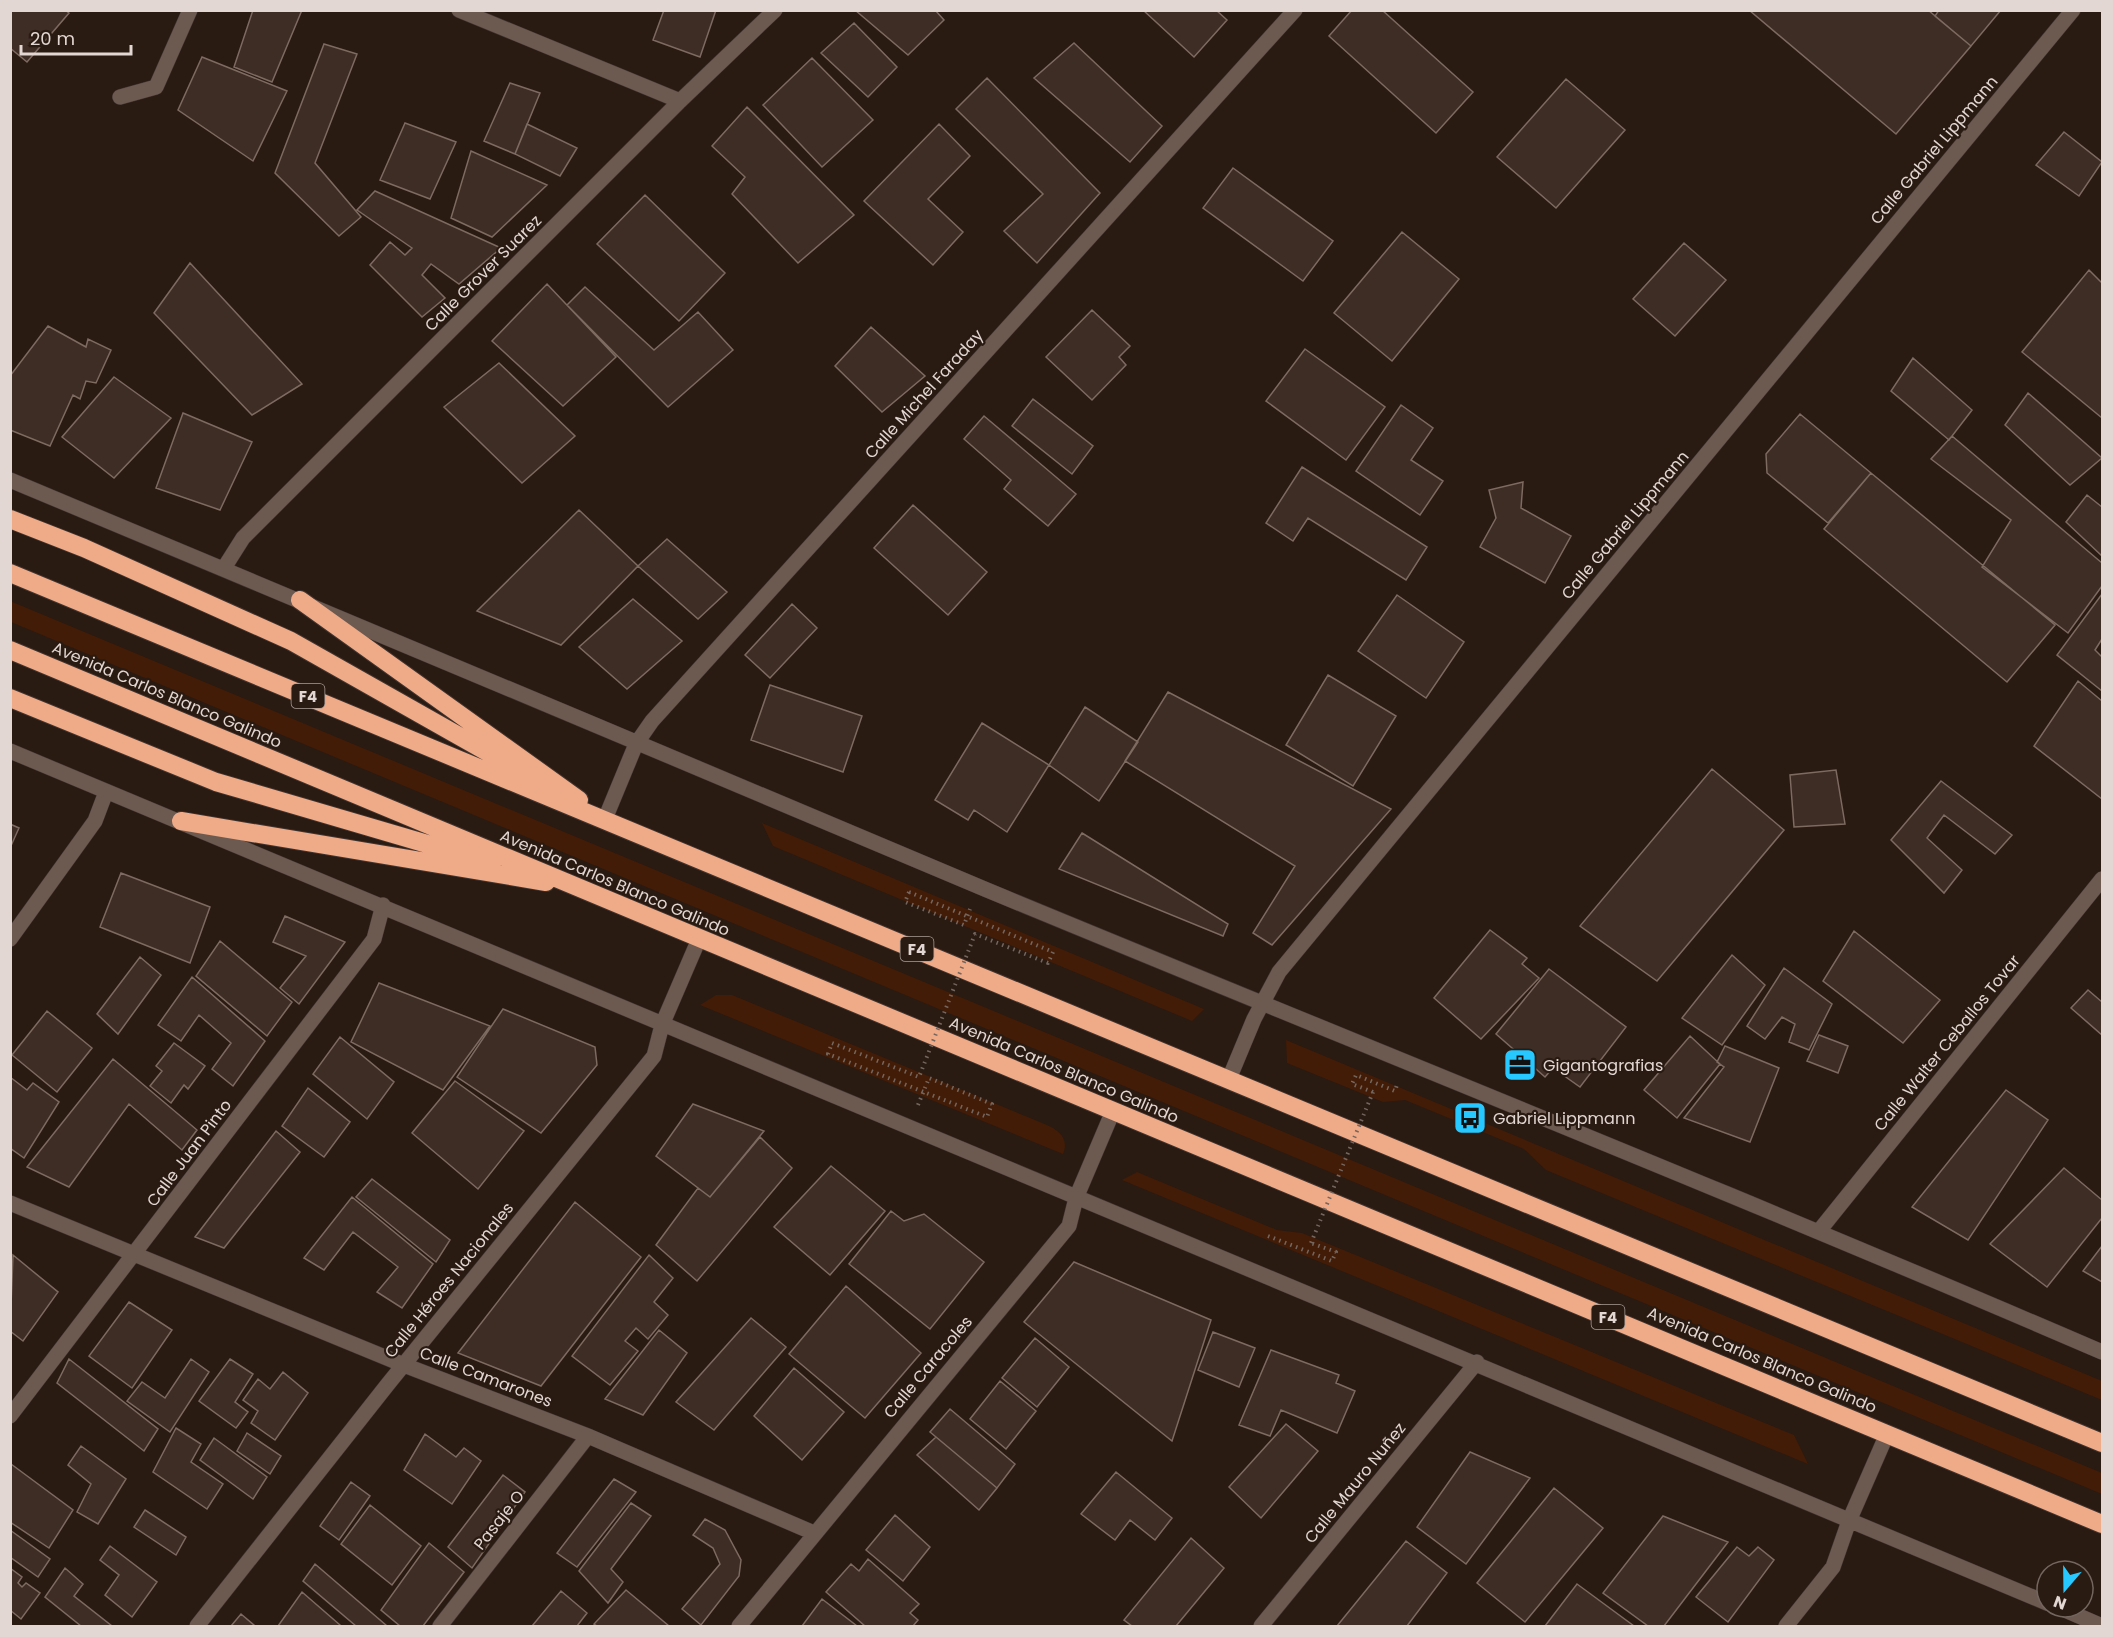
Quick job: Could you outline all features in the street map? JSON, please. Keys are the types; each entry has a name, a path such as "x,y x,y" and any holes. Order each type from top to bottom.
{"highway":[{"path":"10,519 84,548 291,641 605,819"},
{"name":"F4","path":"10,573 2103,1443"},
{"path":"300,600 605,819"},
{"name":"Avenida Carlos Blanco Galindo","path":"10,650 2103,1524"},
{"path":"10,698 216,782 577,888"},
{"path":"181,821 577,888"}],"street":[{"path":"120,97 156,87 190,10"},
{"path":"459,10 681,101"},
{"name":"Calle Grover Suarez","path":"224,568 243,538 775,10"},
{"name":"Calle Michel Faraday","path":"605,819 636,744 660,713 1295,10"},
{"name":"Calle Gabriel Lippmann","path":"1230,1079 1262,1003 1279,972 2073,10"},
{"path":"10,480 300,600 636,744 1820,1231 2103,1352"},
{"path":"10,751 383,905 909,1129 1477,1362 2035,1598"},
{"path":"10,939 95,821 106,792"},
{"name":"Calle Walter Ceballos Tovar","path":"1820,1231 2103,879"},
{"name":"Calle Juan Pinto","path":"10,1416 374,939 383,905"},
{"name":"Calle Héroes Nacionales","path":"196,1626 654,1056 662,1025 699,939"},
{"name":"Calle Caracoles","path":"739,1626 1069,1226 1076,1198 1113,1111"},
{"name":"Calle Camarones","path":"10,1203 404,1365 588,1436 814,1533"},
{"name":"Calle Mauro Nuñez","path":"1261,1626 1477,1362"},
{"path":"1786,1626 1833,1567 1887,1434"},
{"name":"Pasaje O","path":"440,1626 588,1436"},
{"path":"2086,1619 2103,1626"}],"path":[{"path":"909,1129 929,1078 992,1104 987,1117 828,1054 832,1043 919,1077 975,934 1048,963 1053,952 909,892 905,902 964,925 980,886"},
{"path":"1268,1236 1332,1261 1336,1252 1311,1243 1373,1092 1352,1084 1356,1075 1395,1091"}],"shaded area":[{"path":"10,601 2102,1473 2102,1494 11,622"},
{"path":"762,823 1204,1009 1192,1021 773,846"},
{"path":"716,995 732,995 1047,1125 1062,1136 1065,1144 1063,1154 700,1005"},
{"path":"1286,1040 2102,1381 2102,1400 1546,1170 1524,1149 1405,1100 1383,1102 1287,1063"},
{"path":"1137,1172 1277,1230 1302,1233 1794,1435 1808,1464 1122,1180"}],"building":[{"path":"10,10 65,10 69,13 27,62 10,48"},
{"path":"253,10 302,10 272,82 234,67"},
{"path":"664,10 716,10 700,57 653,40"},
{"path":"855,10 935,10 944,20 908,55"},
{"path":"1143,10 1216,10 1227,20 1194,57"},
{"path":"1352,10 1382,10 1473,92 1436,133 1329,36"},
{"path":"1749,10 1928,10 1971,46 1896,134"},
{"path":"1939,10 2001,10 1971,46 1935,16"},
{"path":"854,23 897,67 868,97 821,53"},
{"path":"1074,43 1162,126 1130,162 1034,78"},
{"path":"324,44 357,54 315,163 361,217 339,236 275,173"},
{"path":"202,57 287,91 253,161 178,110"},
{"path":"812,58 873,120 822,167 763,105"},
{"path":"987,78 1100,193 1037,263 1004,231 1043,194 956,109"},
{"path":"1566,79 1625,130 1556,208 1497,157"},
{"path":"510,83 540,93 515,154 484,141"},
{"path":"747,107 854,215 798,263 732,194 745,177 712,146"},
{"path":"405,123 456,142 430,199 380,180"},
{"path":"527,124 577,148 560,176 515,154"},
{"path":"939,124 970,156 928,199 963,232 933,265 864,201"},
{"path":"2064,132 2102,162 2079,196 2036,165"},
{"path":"471,151 547,185 492,237 451,218"},
{"path":"1233,168 1333,241 1303,281 1203,208"},
{"path":"375,191 501,248 459,284 431,264 422,275 445,298 422,317 370,265 390,242 405,255 412,248 357,210"},
{"path":"645,195 725,273 679,321 597,244"},
{"path":"1402,232 1459,279 1392,361 1334,313"},
{"path":"1684,243 1726,280 1675,336 1633,299"},
{"path":"190,263 302,384 252,415 154,313"},
{"path":"2089,270 2102,283 2102,418 2022,352"},
{"path":"547,284 616,357 563,406 492,341"},
{"path":"585,287 654,350 698,312 733,350 668,407 567,305"},
{"path":"1092,310 1130,346 1119,357 1126,365 1092,400 1046,357"},
{"path":"48,326 86,347 88,339 111,350 96,383 86,381 80,399 73,395 50,446 10,430 10,376"},
{"path":"871,327 925,376 882,412 835,366"},
{"path":"1305,349 1385,407 1346,460 1266,401"},
{"path":"1913,358 1972,410 1949,440 1891,391"},
{"path":"499,363 575,436 522,483 444,407"},
{"path":"114,377 171,418 114,478 62,437"},
{"path":"2028,393 2102,458 2070,485 2005,425"},
{"path":"1033,399 1093,446 1072,474 1012,426"},
{"path":"1401,405 1433,428 1411,460 1443,481 1420,515 1356,471"},
{"path":"183,413 252,442 220,510 156,488"},
{"path":"1800,414 1871,473 1828,523 1767,473 1766,454"},
{"path":"984,416 1076,494 1048,526 1004,489 1011,480 964,439"},
{"path":"1952,436 2102,563 2102,586 2068,633 1982,567 2011,520 1931,459"},
{"path":"1302,467 1427,547 1406,580 1308,518 1293,541 1266,523"},
{"path":"1871,473 2055,625 2007,682 1824,529"},
{"path":"1523,482 1521,508 1571,536 1545,583 1480,547 1496,518 1489,490"},
{"path":"2087,495 2102,507 2102,556 2066,522"},
{"path":"913,505 987,572 948,615 874,548"},
{"path":"579,510 638,566 561,645 477,611"},
{"path":"667,539 727,592 698,619 638,566"},
{"path":"2102,594 2102,639 2095,650 2102,657 2102,691 2057,655"},
{"path":"1397,595 1464,642 1426,698 1358,651"},
{"path":"633,599 682,641 627,689 579,647"},
{"path":"792,604 817,628 770,678 745,655"},
{"path":"1328,675 1396,716 1353,786 1286,745"},
{"path":"2078,681 2102,701 2102,799 2034,746"},
{"path":"770,685 862,716 843,772 751,740"},
{"path":"1168,692 1391,809 1272,945 1253,933 1295,866 1125,761"},
{"path":"1085,707 1138,742 1099,801 1049,765"},
{"path":"982,723 1049,765 1007,832 974,810 968,820 935,800"},
{"path":"1712,769 1784,830 1657,981 1580,926"},
{"path":"1836,770 1845,824 1794,827 1790,775"},
{"path":"1941,781 2012,835 1995,854 1944,815 1927,838 1962,870 1944,893 1891,840"},
{"path":"10,824 19,828 10,848"},
{"path":"1082,833 1228,924 1223,936 1059,869"},
{"path":"121,873 210,907 190,963 100,927"},
{"path":"285,916 345,942 299,1004 280,988 306,956 273,942"},
{"path":"1490,930 1527,958 1522,964 1539,978 1481,1039 1434,998"},
{"path":"1854,931 1940,1000 1903,1043 1823,981"},
{"path":"220,941 292,1002 267,1036 196,976"},
{"path":"1732,955 1765,985 1722,1045 1682,1018"},
{"path":"140,957 161,975 118,1034 97,1014"},
{"path":"1784,968 1832,1004 1809,1050 1789,1042 1795,1024 1782,1017 1765,1039 1747,1026"},
{"path":"1549,969 1626,1027 1580,1087 1553,1068 1545,1077 1496,1034"},
{"path":"192,977 265,1041 233,1086 212,1069 231,1043 199,1015 181,1041 158,1025"},
{"path":"379,983 490,1026 443,1090 351,1042"},
{"path":"2088,990 2102,1002 2102,1035 2071,1008"},
{"path":"503,1009 595,1047 597,1065 541,1133 457,1077"},
{"path":"47,1011 92,1048 57,1092 12,1055"},
{"path":"1819,1035 1848,1046 1838,1073 1807,1061"},
{"path":"1690,1036 1720,1064 1677,1118 1644,1090"},
{"path":"340,1037 394,1082 367,1119 313,1074"},
{"path":"174,1043 205,1066 188,1089 184,1085 171,1103 150,1086 162,1071 156,1066"},
{"path":"1725,1046 1779,1068 1750,1142 1684,1118 1724,1067 1717,1062"},
{"path":"113,1059 197,1130 182,1150 129,1104 69,1187 27,1167"},
{"path":"10,1077 27,1090 33,1083 59,1102 24,1158 10,1148"},
{"path":"455,1081 524,1131 478,1189 412,1133"},
{"path":"308,1088 350,1122 324,1157 282,1126"},
{"path":"2006,1090 2048,1120 1968,1240 1912,1207"},
{"path":"693,1104 764,1131 710,1197 656,1156"},
{"path":"276,1131 300,1152 224,1248 195,1237"},
{"path":"760,1137 792,1168 697,1281 656,1245 698,1188 710,1197"},
{"path":"831,1166 885,1211 830,1275 774,1227"},
{"path":"2064,1168 2102,1200 2102,1218 2047,1287 1990,1244"},
{"path":"372,1179 450,1240 436,1262 356,1197"},
{"path":"352,1197 433,1264 402,1308 377,1292 398,1267 353,1232 324,1270 304,1258"},
{"path":"575,1202 641,1257 541,1386 458,1353"},
{"path":"891,1211 904,1221 924,1214 984,1262 930,1329 849,1264"},
{"path":"2102,1246 2102,1282 2083,1271"},
{"path":"13,1255 58,1292 23,1341 10,1331"},
{"path":"649,1255 673,1278 654,1302 668,1315 648,1339 636,1328 625,1341 638,1351 610,1385 572,1356"},
{"path":"1074,1262 1211,1320 1172,1441 1024,1322"},
{"path":"846,1286 921,1353 865,1418 789,1354"},
{"path":"129,1302 172,1330 132,1388 89,1356"},
{"path":"751,1318 786,1347 714,1430 676,1402"},
{"path":"659,1330 687,1353 643,1415 605,1399"},
{"path":"1213,1332 1255,1348 1239,1387 1198,1370"},
{"path":"1035,1338 1069,1367 1037,1407 1002,1378"},
{"path":"1271,1350 1339,1375 1336,1383 1355,1391 1337,1433 1281,1410 1270,1436 1239,1425"},
{"path":"69,1359 158,1429 144,1451 57,1383"},
{"path":"191,1359 209,1372 170,1432 127,1401 142,1382 165,1398"},
{"path":"230,1359 253,1374 235,1402 248,1412 236,1428 199,1401"},
{"path":"794,1368 844,1412 802,1460 754,1416"},
{"path":"283,1372 308,1393 275,1440 251,1423 258,1411 243,1400 258,1379 270,1389"},
{"path":"1000,1381 1036,1411 1006,1449 970,1419"},
{"path":"950,1409 1015,1464 997,1488 930,1432"},
{"path":"1286,1424 1318,1451 1261,1518 1229,1487"},
{"path":"176,1428 201,1444 191,1462 223,1484 207,1509 153,1472"},
{"path":"247,1433 281,1456 270,1474 237,1451"},
{"path":"425,1434 456,1457 464,1448 481,1461 452,1504 404,1470"},
{"path":"936,1437 997,1488 979,1510 917,1455"},
{"path":"214,1438 267,1477 253,1499 200,1460"},
{"path":"81,1446 126,1479 98,1524 77,1512 91,1484 68,1465"},
{"path":"1470,1452 1530,1478 1466,1564 1417,1527"},
{"path":"11,1464 73,1510 49,1548 10,1522"},
{"path":"1116,1472 1172,1518 1155,1540 1130,1520 1115,1540 1081,1514"},
{"path":"503,1475 525,1492 472,1568 448,1547"},
{"path":"614,1479 636,1492 577,1567 557,1553"},
{"path":"351,1482 370,1496 339,1540 320,1526"},
{"path":"1554,1488 1603,1528 1525,1622 1477,1583"},
{"path":"631,1503 651,1516 611,1569 623,1582 608,1603 579,1571"},
{"path":"370,1505 421,1546 392,1585 341,1544"},
{"path":"145,1510 186,1537 176,1555 134,1527"},
{"path":"895,1515 930,1547 903,1581 866,1550"},
{"path":"1663,1516 1728,1542 1664,1626 1648,1626 1603,1593"},
{"path":"705,1519 725,1530 741,1560 739,1576 701,1625 682,1609 720,1564 713,1548 693,1535"},
{"path":"10,1530 50,1559 38,1577 10,1557"},
{"path":"1191,1538 1224,1568 1176,1626 1132,1626 1124,1620"},
{"path":"1406,1541 1447,1573 1407,1626 1337,1626"},
{"path":"429,1543 464,1572 423,1626 400,1626 381,1610"},
{"path":"110,1546 157,1582 132,1617 105,1595 119,1575 100,1560"},
{"path":"1737,1547 1749,1556 1758,1547 1774,1560 1728,1622 1696,1597"},
{"path":"868,1559 919,1604 910,1613 918,1620 913,1626 865,1626 826,1592 851,1564 859,1571"},
{"path":"315,1564 387,1626 356,1626 303,1581"},
{"path":"10,1568 22,1577 18,1583 22,1587 26,1583 40,1593 21,1619 10,1610"},
{"path":"65,1568 83,1584 74,1596 112,1626 81,1626 45,1597"},
{"path":"1577,1584 1634,1626 1545,1626"},
{"path":"626,1590 669,1626 597,1626 594,1624"},
{"path":"561,1591 587,1613 577,1626 532,1626"},
{"path":"302,1592 340,1625 278,1626"},
{"path":"822,1599 857,1626 802,1626"},
{"path":"241,1614 255,1626 231,1626"}],"place":[{"name":"Gigantografias","path":"1520,1065"},
{"name":"Gabriel Lippmann","path":"1470,1118"}]}
